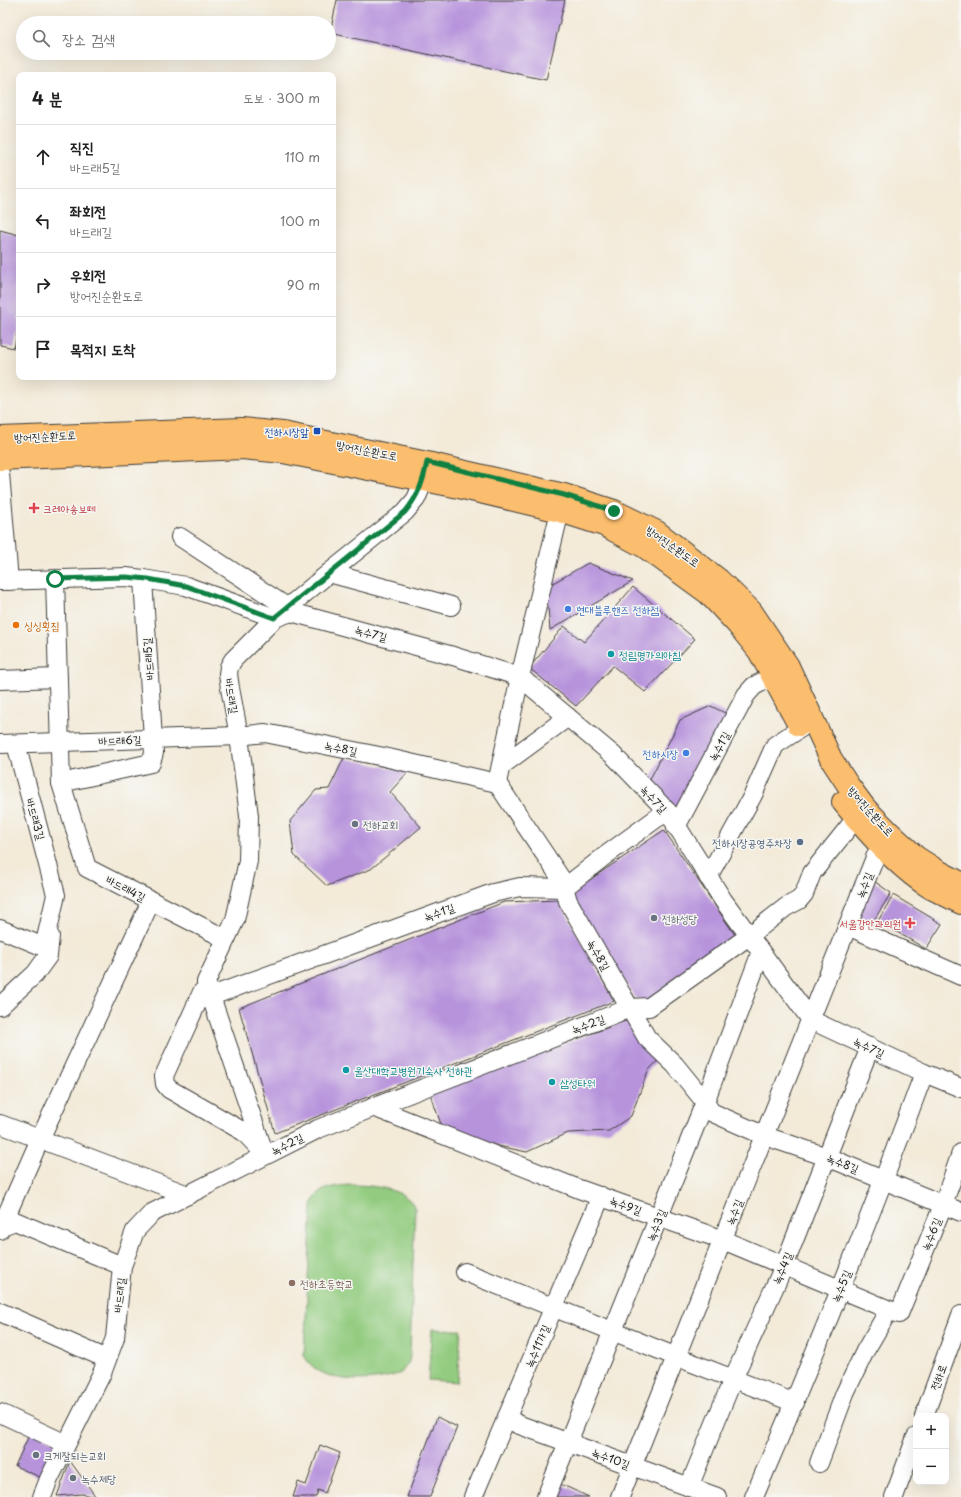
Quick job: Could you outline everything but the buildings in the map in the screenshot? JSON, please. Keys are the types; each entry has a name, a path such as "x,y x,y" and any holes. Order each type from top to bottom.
{"main road":[{"name":"방어진순환도로","path":"0,438 242,429 283,433 425,471 604,525 645,547 708,593 738,625 759,651 774,676 819,766 856,818 880,845 907,870 930,887 961,904"},
{"name":"방어진순환도로","path":"0,459 242,448 425,471 564,495 614,511 657,532 719,580 751,611 770,637 788,666 832,759 848,785 865,808 916,857 961,883"}],"street":[{"name":"바드래길","path":"42,1497 49,1479 102,1373 115,1338 122,1266 135,1231 152,1213 265,1155 244,1132 169,1089 165,1084 164,1076 205,993 235,920 248,861 249,816 239,736 228,674 229,667 233,660 281,613 405,512 416,498 425,471"},
{"path":"0,473 4,581 126,577 186,586 281,613"},
{"path":"499,774 520,677 560,511"},
{"path":"180,537 281,613"},
{"path":"329,573 451,606"},
{"name":"바드래4길","path":"1,1227 40,1139 151,901 86,868 61,783 55,579"},
{"name":"바드래5길","path":"61,783 151,763 154,753 143,579"},
{"name":"녹수7길","path":"281,613 291,612 453,656 520,677 613,755 672,819 723,900 811,1020 924,1073 961,1088"},
{"name":"녹수1길","path":"672,819 746,694 754,686 774,676"},
{"path":"0,680 58,678"},
{"path":"499,774 568,717"},
{"path":"708,876 752,795 775,745 801,728"},
{"name":"녹수8길","path":"239,736 265,733 384,757 499,774 562,880 568,901 647,1038 674,1065 705,1102 711,1112 765,1136 827,1157 961,1212"},
{"name":"바드래6길","path":"8,744 239,736"},
{"name":"바드래3길","path":"0,1006 35,974 48,956 56,894 8,744"},
{"path":"564,888 657,818 672,819"},
{"name":"녹수2길","path":"265,1155 318,1129 373,1107 630,1008 649,1007 749,936 786,907 798,900 804,894 812,873 856,818"},
{"name":"녹수길","path":"620,1497 880,845"},
{"name":"녹수1길","path":"205,993 493,892 520,887 564,888"},
{"name":"바드래3길","path":"0,929 44,948 56,894"},
{"path":"151,901 226,939"},
{"path":"848,926 961,976"},
{"name":"녹수3길","path":"546,1497 705,1102 761,952"},
{"path":"205,993 265,1155"},
{"name":"녹수4길","path":"689,1487 733,1379 784,1266 870,1048"},
{"name":"녹수5길","path":"754,1497 795,1403 884,1180 924,1073"},
{"name":"녹수9길","path":"373,1107 601,1196 723,1240 894,1312"},
{"path":"0,1124 188,1195"},
{"name":"녹수6길","path":"819,1463 845,1393 865,1351 894,1312 943,1205 961,1153"},
{"name":"녹수11가길","path":"474,1497 601,1196"},
{"path":"1,1227 15,1221 122,1266"},
{"path":"465,1272 795,1403"},
{"path":"0,1312 107,1359"},
{"name":"전하로","path":"925,1413 961,1316"},
{"path":"0,1413 66,1444"},
{"name":"녹수10길","path":"507,1416 517,1424 717,1497"},
{"path":"894,1497 913,1445"}],"green space":[{"path":"351,1185 378,1187 397,1192 405,1196 415,1209 409,1362 401,1373 376,1379 362,1380 334,1377 321,1372 311,1365 304,1355 312,1204 314,1198 327,1188"},
{"path":"432,1329 461,1330 457,1382 428,1380"}],"place":[{"name":"전하시장앞","path":"317,431"},
{"name":"크레아숑보떼","path":"34,508"},
{"name":"현대블루핸즈 전하점","path":"568,609"},
{"name":"싱싱횟집","path":"16,625"},
{"name":"정림명가의아침","path":"611,654"},
{"name":"전하시장","path":"686,753"},
{"name":"전하교회","path":"355,824"},
{"name":"전하시장공영주차장","path":"800,842"},
{"name":"전하성당","path":"654,918"},
{"name":"서울강안과의원","path":"910,923"},
{"name":"울산대학교병원기숙사 전하관","path":"346,1070"},
{"name":"삼성타워","path":"552,1082"},
{"name":"전하초등학교","path":"292,1283"},
{"name":"크게잘되는교회","path":"36,1455"},
{"name":"녹수제당","path":"73,1478"}],"route":[{"path":"55,579 126,577 148,579 186,586 274,618 405,512 416,498 424,480 427,462 564,495 614,511"}]}
